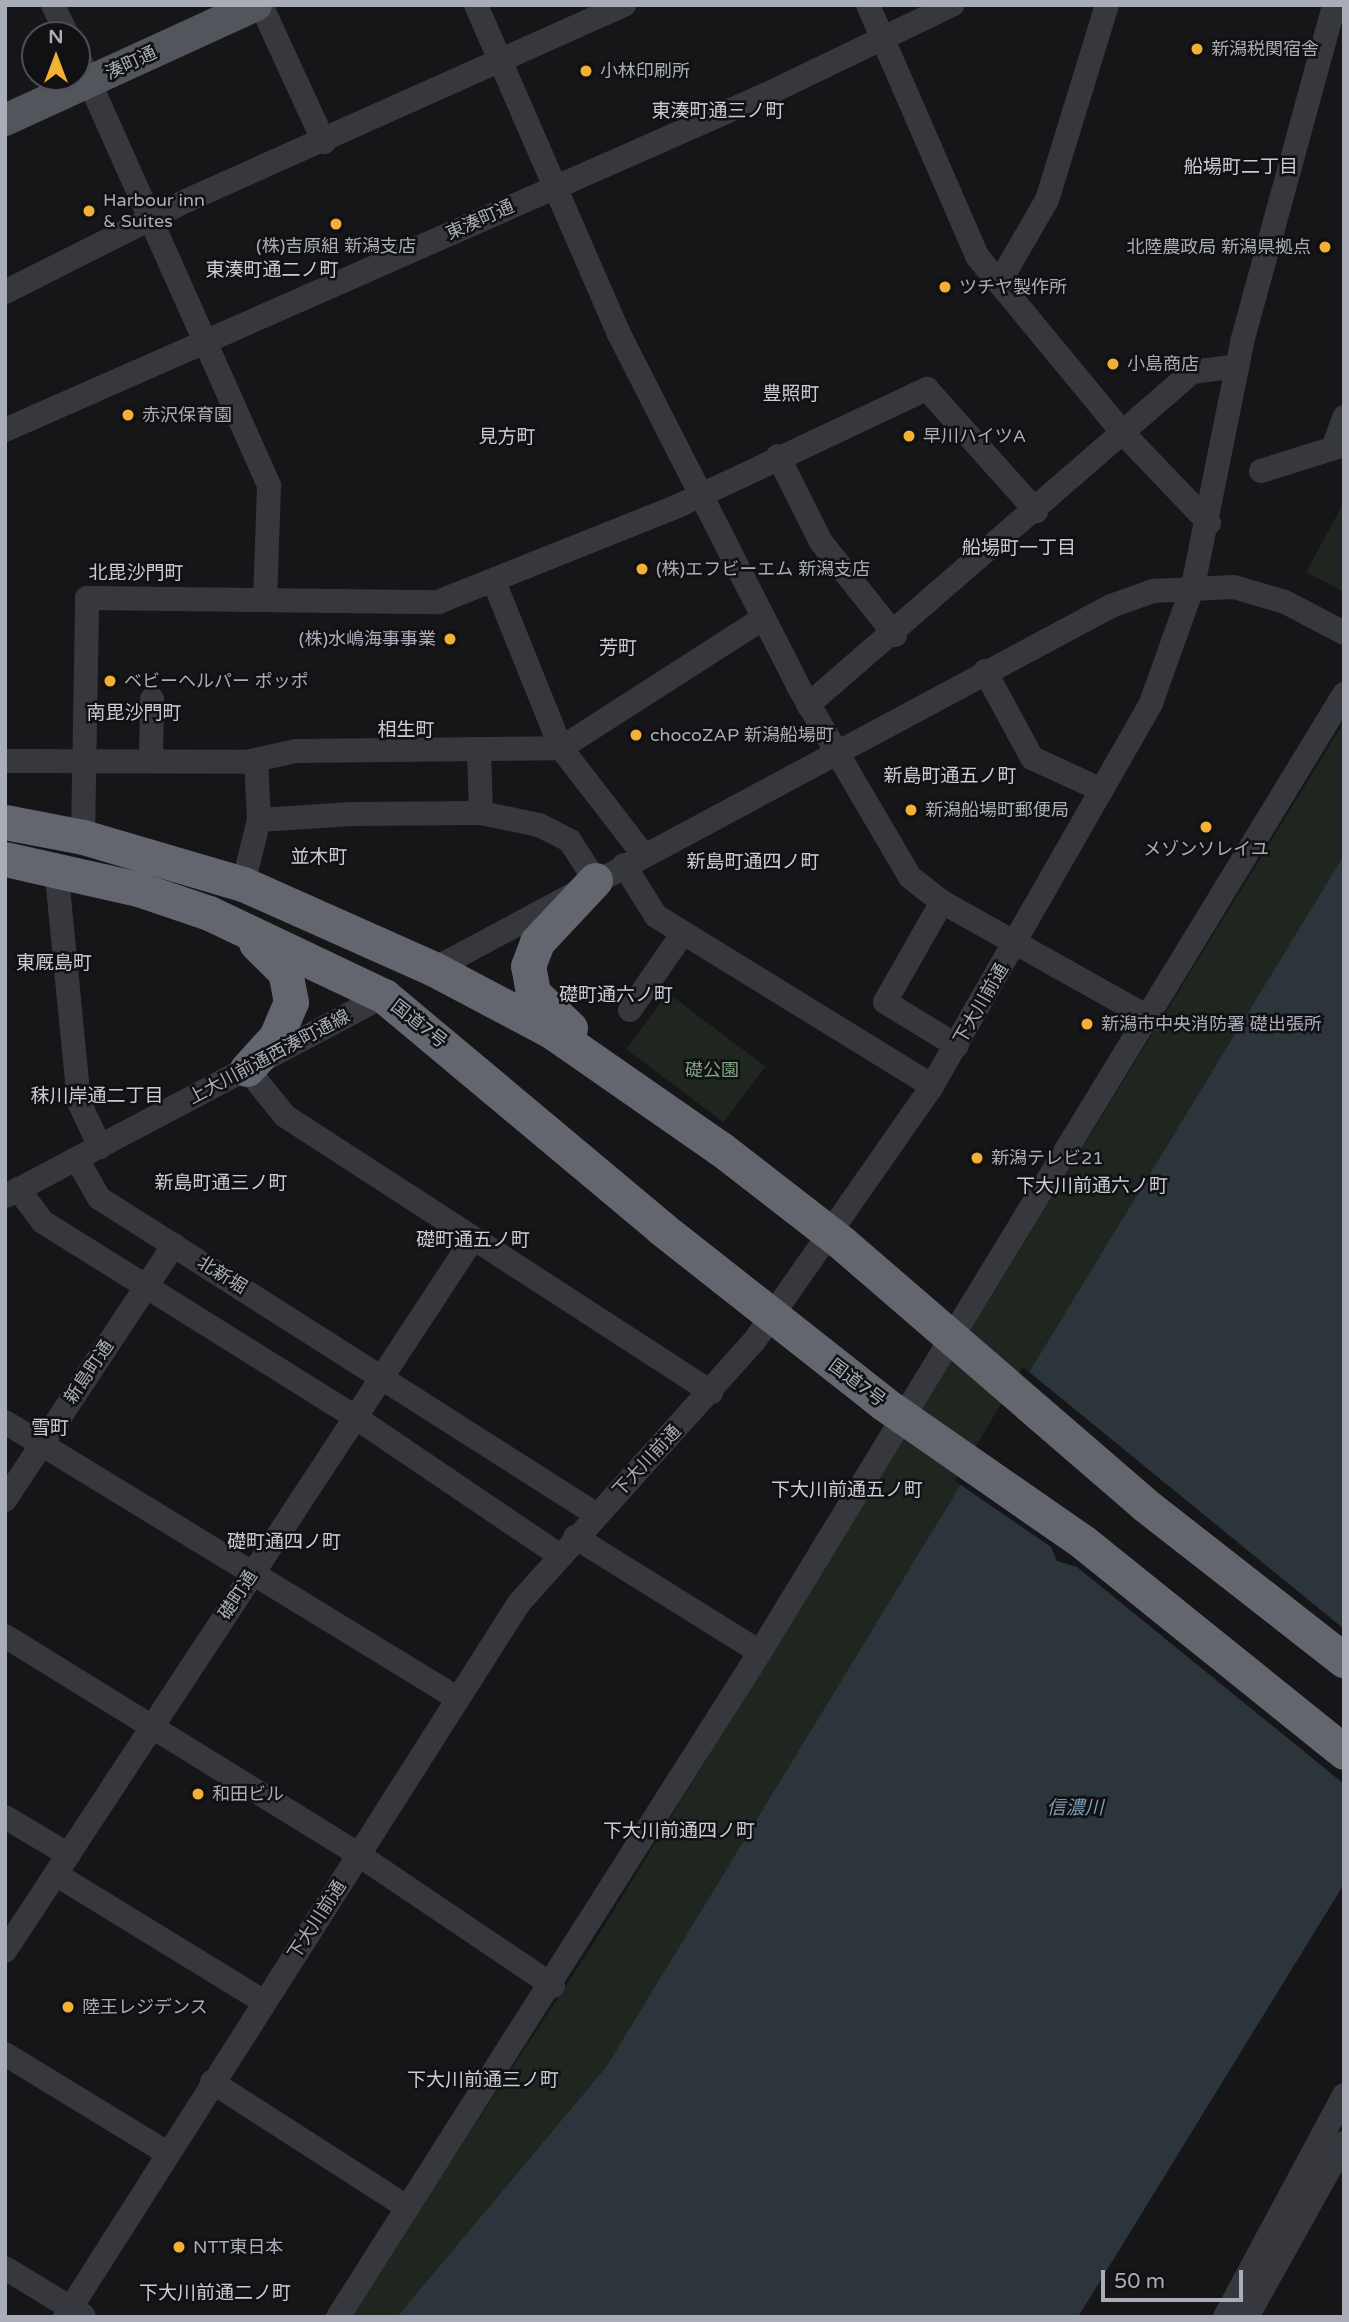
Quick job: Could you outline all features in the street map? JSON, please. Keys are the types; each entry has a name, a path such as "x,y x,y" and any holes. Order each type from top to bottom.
{"highway":[{"path":"5,822 83,837 243,884 434,969 551,1031 656,1101 871,1267 1144,1504 1344,1660"},
{"name":"国道7号","path":"5,859 56,867 209,913 384,996 661,1227 872,1395 1093,1550 1344,1752"},
{"path":"621,866 537,942 529,983 541,1004 656,1101"},
{"path":"209,913 268,952 289,982 283,1027 247,1069"},
{"name":"国道7号","path":"384,996 434,969"}],"main road":[{"name":"湊町通","path":"91,65 259,5"},
{"name":"湊町通","path":"5,120 49,91"}],"street":[{"path":"53,5 61,21"},
{"path":"259,5 324,142"},
{"path":"476,5 556,186 699,494 808,705 910,877 942,902 1151,1019"},
{"path":"5,292 153,218 624,5"},
{"path":"868,5 977,256 1122,432 1209,523"},
{"name":"東湊町通","path":"5,430 556,186 953,5"},
{"path":"999,283 1047,201 1107,5"},
{"name":"下大川前通","path":"73,2314 167,2153 457,1698 567,1546 711,1392 755,1340 932,1086 1016,944 1102,790 1171,660 1193,586 1209,523 1238,366 1334,5"},
{"path":"91,83 153,218 269,486 265,600"},
{"path":"808,705 895,635 1192,372 1238,366"},
{"path":"83,837 87,598 438,602 495,584 699,494 927,388 1036,511"},
{"path":"1261,471 1338,447 1344,417"},
{"path":"778,456 821,542 895,635"},
{"path":"495,584 561,748 621,866 645,904 683,933 932,1086"},
{"path":"434,969 834,751 1111,606 1193,586 1259,593 1344,633"},
{"path":"5,761 84,758 256,760 296,751 561,748 762,619"},
{"path":"985,671 1032,758 1102,790"},
{"path":"338,2317 553,1986 1151,1019 1344,694"},
{"path":"151,758 152,699"},
{"path":"478,751 481,813"},
{"path":"243,884 258,820 256,760"},
{"path":"258,820 481,813 539,825 621,866"},
{"path":"56,867 79,1102 100,1147"},
{"path":"942,902 884,1002 957,1046"},
{"path":"630,1010 683,933"},
{"name":"上大川前通西湊町通線","path":"12,1193 384,996"},
{"path":"247,1069 285,1116 472,1240 711,1392"},
{"name":"北新堀","path":"78,1159 99,1198 383,1376 597,1515"},
{"path":"12,1193 43,1222 355,1416 567,1546 760,1652"},
{"name":"礎町通","path":"5,1951 472,1240"},
{"name":"新島町通","path":"5,1500 174,1245"},
{"path":"5,1422 457,1698"},
{"path":"5,1636 359,1854 553,1986"},
{"path":"5,1817 63,1865 264,2002"},
{"path":"5,2054 167,2153"},
{"path":"212,2082 407,2207"},
{"path":"1225,2317 1344,2095"},
{"path":"1247,2317 1344,2143"},
{"path":"5,2268 73,2314"}],"green space":[{"path":"1344,502 1344,592 1306,572"},
{"path":"1344,722 1344,855 606,2067 397,2317 349,2317 593,1944"},
{"name":"礎公園","path":"668,993 765,1066 723,1122 626,1049"}],"water":[{"name":"信濃川","path":"1344,855 1344,1884 1078,2317 397,2317 606,2067"}],"pier":[{"path":"1023,1367 1344,1629 1344,1784 1077,1567 1057,1561 1051,1547 955,1481"}],"place":[{"name":"新潟税関宿舎","path":"1197,49"},
{"name":"小林印刷所","path":"586,71"},
{"name":"Harbour inn & Suites","path":"89,211"},
{"name":"(株)吉原組 新潟支店","path":"336,224"},
{"name":"北陸農政局 新潟県拠点","path":"1325,247"},
{"name":"ツチヤ製作所","path":"945,287"},
{"name":"小島商店","path":"1113,364"},
{"name":"赤沢保育園","path":"128,415"},
{"name":"早川ハイツA","path":"909,436"},
{"name":"(株)エフビーエム 新潟支店","path":"642,569"},
{"name":"(株)水嶋海事事業","path":"450,639"},
{"name":"ベビーヘルパー ポッポ","path":"110,681"},
{"name":"chocoZAP 新潟船場町","path":"636,735"},
{"name":"新潟船場町郵便局","path":"911,810"},
{"name":"メゾンソレイユ","path":"1206,827"},
{"name":"新潟市中央消防署 礎出張所","path":"1087,1024"},
{"name":"新潟テレビ21","path":"977,1158"},
{"name":"和田ビル","path":"198,1794"},
{"name":"陸王レジデンス","path":"68,2007"},
{"name":"NTT東日本","path":"179,2247"}],"district":[{"name":"東湊町通三ノ町","path":"718,112"},
{"name":"船場町二丁目","path":"1241,168"},
{"name":"東湊町通二ノ町","path":"272,271"},
{"name":"豊照町","path":"791,395"},
{"name":"見方町","path":"507,438"},
{"name":"船場町一丁目","path":"1019,549"},
{"name":"北毘沙門町","path":"136,574"},
{"name":"芳町","path":"618,649"},
{"name":"南毘沙門町","path":"134,714"},
{"name":"相生町","path":"406,731"},
{"name":"新島町通五ノ町","path":"950,777"},
{"name":"並木町","path":"319,858"},
{"name":"新島町通四ノ町","path":"753,863"},
{"name":"東厩島町","path":"54,964"},
{"name":"礎町通六ノ町","path":"616,996"},
{"name":"秣川岸通二丁目","path":"97,1097"},
{"name":"新島町通三ノ町","path":"221,1184"},
{"name":"下大川前通六ノ町","path":"1092,1187"},
{"name":"礎町通五ノ町","path":"473,1241"},
{"name":"雪町","path":"50,1429"},
{"name":"下大川前通五ノ町","path":"847,1491"},
{"name":"礎町通四ノ町","path":"284,1543"},
{"name":"下大川前通四ノ町","path":"679,1832"},
{"name":"下大川前通三ノ町","path":"483,2081"},
{"name":"下大川前通二ノ町","path":"215,2294"}]}
